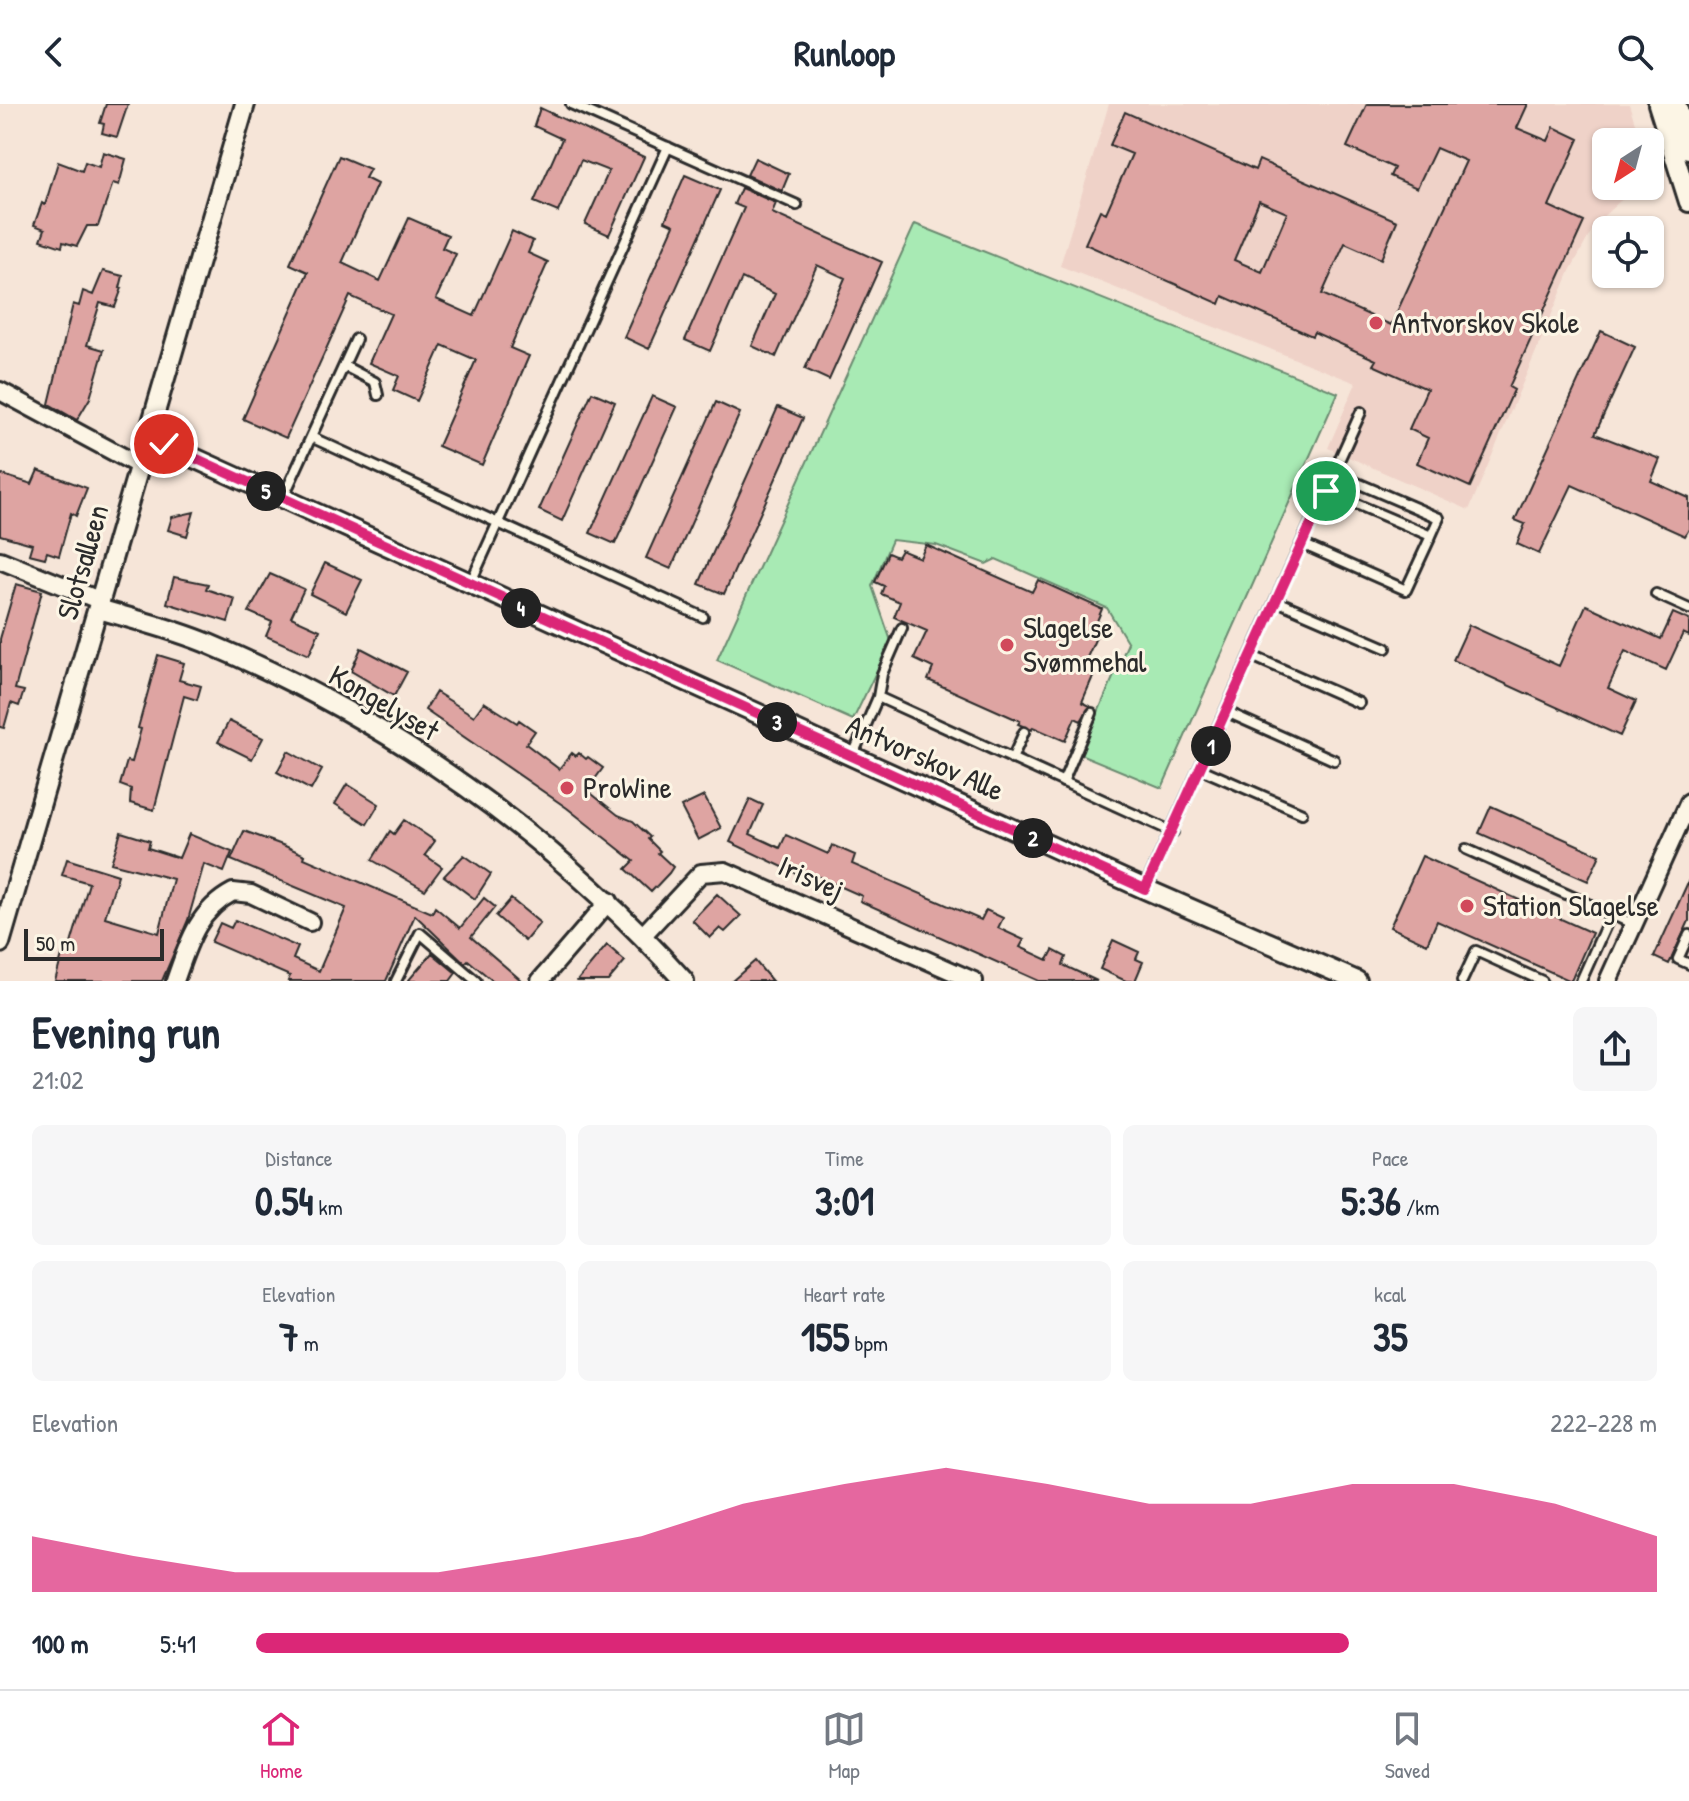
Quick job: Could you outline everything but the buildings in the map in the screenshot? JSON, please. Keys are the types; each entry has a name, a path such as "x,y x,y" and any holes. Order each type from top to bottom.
{"main road":[{"path":"1674,104 1689,147"}],"street":[{"name":"Slotsalleen","path":"0,943 150,438 245,104"},
{"path":"1658,104 1689,202"},
{"path":"0,391 140,466"},
{"name":"Antvorskov Alle","path":"150,438 1145,889 1357,981"},
{"path":"0,560 100,605"},
{"name":"Kongelyset","path":"100,605 206,643 373,726 461,782 541,842 609,901 684,981"},
{"path":"1608,981 1689,802"},
{"name":"Irisvej","path":"643,935 701,873 725,871 974,981"},
{"path":"175,981 191,933 220,899 233,892 251,894 310,922"},
{"path":"540,981 609,901"}],"lane":[{"path":"571,104 797,205"},
{"path":"469,584 668,147"},
{"path":"283,499 356,339"},
{"path":"344,366 375,382 378,395"},
{"path":"1145,889 1361,412"},
{"path":"311,437 703,617"},
{"path":"1302,544 1406,590 1431,536 1439,518 1334,473"},
{"path":"1326,491 1431,536"},
{"path":"1656,594 1689,609"},
{"path":"1277,601 1386,648"},
{"path":"853,756 902,628"},
{"path":"1252,656 1359,703"},
{"path":"878,697 1173,832"},
{"path":"1227,712 1334,760"},
{"path":"1063,782 1092,713"},
{"path":"1012,759 1024,732"},
{"path":"1201,769 1302,813"},
{"path":"1466,849 1634,924"},
{"path":"1581,981 1611,914"},
{"path":"396,981 420,933 476,981"},
{"path":"1689,935 1678,959 1689,964"},
{"path":"1462,981 1476,951 1542,981"}],"shaded area":[{"name":"Antvorskov Skole","path":"1109,104 1629,104 1637,128 1592,128 1592,200 1622,200 1604,216 1592,216 1592,230 1570,271 1469,510 1328,448 1356,383 1060,266"}],"green space":[{"path":"915,224 1338,393 1162,788 1080,754 1128,643 1107,608 996,559 986,564 936,545 892,540 872,586 891,641 853,720 717,660"}],"place":[{"name":"Antvorskov Skole","path":"1376,323"},
{"name":"Slagelse Svømmehal","path":"1007,645"},
{"name":"ProWine","path":"567,788"},
{"name":"Station Slagelse","path":"1467,906"}],"route":[{"path":"164,444 1145,889 1326,491"}]}
